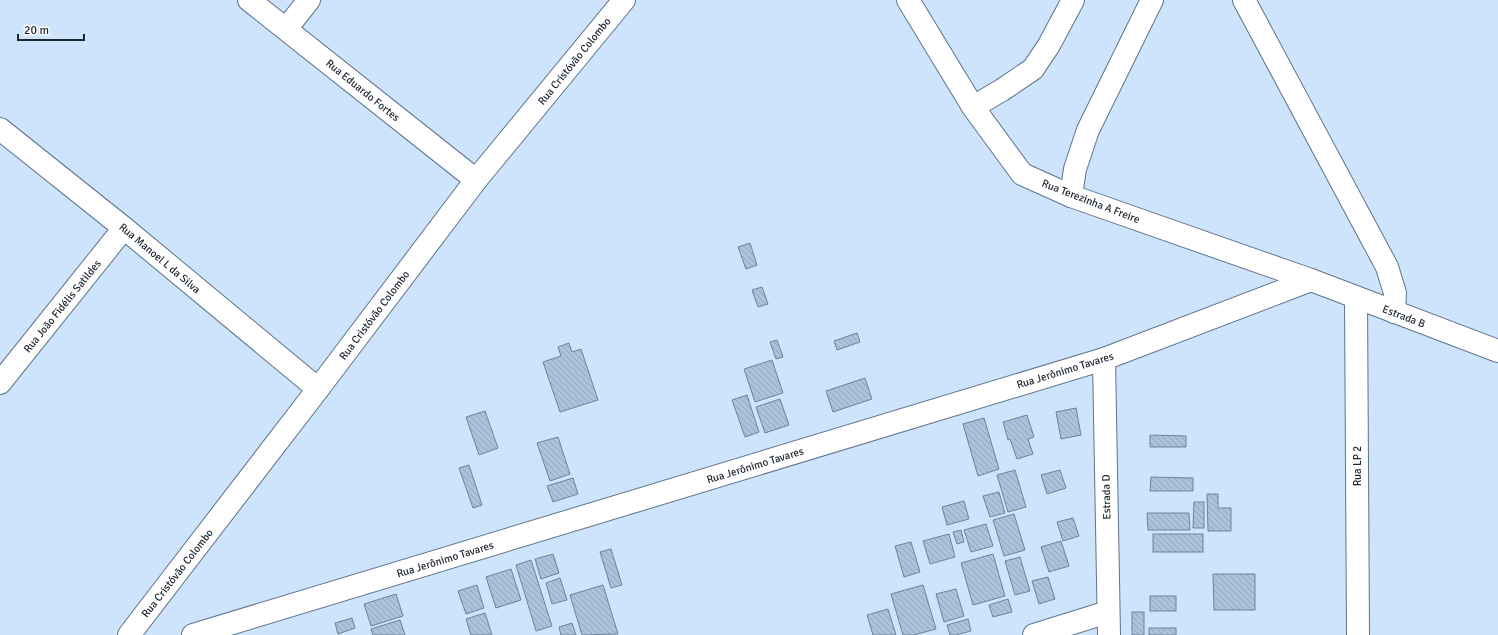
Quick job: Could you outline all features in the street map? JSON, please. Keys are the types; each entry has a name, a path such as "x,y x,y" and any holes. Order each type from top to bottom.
{"street":[{"name":"Rua Eduardo Fortes","path":"249,0 476,180"},
{"path":"286,29 309,0"},
{"name":"Rua Cristóvão Colombo","path":"129,635 476,180 624,0"},
{"name":"Rua Terezinha A Freire","path":"908,0 973,106 1022,174 1071,196 1311,280"},
{"path":"973,106 1002,90 1033,69 1049,45 1073,0"},
{"path":"1071,196 1075,169 1088,130 1152,0"},
{"path":"1244,0 1387,267 1395,293 1394,312"},
{"name":"Rua Manoel L da Silva","path":"0,129 124,228 318,389"},
{"name":"Rua João Fidélis Satildes","path":"0,383 124,228"},
{"name":"Estrada B","path":"1311,280 1498,351"},
{"name":"Rua Jerônimo Tavares","path":"193,635 1104,359 1311,280"},
{"name":"Rua LP 2","path":"1356,298 1358,635"},
{"name":"Estrada D","path":"1104,359 1109,635"},
{"path":"1034,635 1108,612"}],"building":[{"path":"750,243 757,265 746,269 738,247"},
{"path":"762,287 768,304 758,307 752,290"},
{"path":"857,333 860,342 837,350 834,341"},
{"path":"777,340 783,357 776,359 770,342"},
{"path":"569,343 572,352 581,349 598,400 560,412 543,362 561,356 558,347"},
{"path":"772,360 783,393 755,402 744,369"},
{"path":"865,378 872,399 833,412 826,391"},
{"path":"747,395 759,432 745,437 732,400"},
{"path":"780,399 789,425 765,433 756,407"},
{"path":"1076,408 1081,435 1061,439 1056,412"},
{"path":"485,411 498,448 479,455 466,417"},
{"path":"1027,415 1034,437 1028,439 1033,454 1017,459 1010,439 1008,440 1003,422"},
{"path":"984,418 999,469 978,476 963,424"},
{"path":"1150,435 1186,436 1186,447 1150,447"},
{"path":"558,437 570,474 550,481 537,443"},
{"path":"469,465 482,505 473,508 459,468"},
{"path":"1015,470 1026,507 1008,512 997,475"},
{"path":"1060,470 1066,488 1047,494 1041,475"},
{"path":"1151,477 1193,478 1193,491 1150,491"},
{"path":"573,478 578,494 553,502 547,486"},
{"path":"999,492 1005,513 990,517 983,496"},
{"path":"1207,494 1218,494 1218,508 1231,508 1231,531 1208,531"},
{"path":"964,501 969,519 947,525 942,507"},
{"path":"1194,502 1204,502 1204,528 1193,528"},
{"path":"1147,513 1189,513 1190,530 1148,530"},
{"path":"1014,514 1025,550 1004,556 993,520"},
{"path":"1073,518 1079,536 1063,541 1057,522"},
{"path":"986,524 993,546 971,552 964,530"},
{"path":"961,530 964,542 957,544 953,532"},
{"path":"949,534 955,557 930,564 923,541"},
{"path":"1153,534 1203,534 1203,552 1153,552"},
{"path":"1061,541 1069,566 1049,572 1041,547"},
{"path":"911,542 920,572 904,577 895,546"},
{"path":"611,549 622,585 611,588 600,552"},
{"path":"553,554 559,573 541,579 535,559"},
{"path":"993,554 1005,596 973,605 961,563"},
{"path":"1020,557 1030,591 1015,595 1005,561"},
{"path":"531,560 552,626 536,631 516,565"},
{"path":"511,569 521,600 496,608 486,577"},
{"path":"1213,574 1255,574 1255,610 1214,610"},
{"path":"1048,577 1055,599 1039,604 1032,581"},
{"path":"560,578 567,600 552,604 546,583"},
{"path":"477,585 484,608 466,614 458,591"},
{"path":"603,585 618,634 582,635 570,595"},
{"path":"923,585 936,629 914,635 903,635 891,594"},
{"path":"956,589 964,616 944,622 936,594"},
{"path":"396,594 403,616 371,626 364,604"},
{"path":"1150,596 1176,596 1176,611 1150,611"},
{"path":"1008,599 1012,612 993,617 989,605"},
{"path":"888,609 896,635 873,635 867,615"},
{"path":"1132,612 1144,612 1144,635 1132,635"},
{"path":"485,613 492,635 471,635 466,619"},
{"path":"352,618 355,628 338,634 335,623"},
{"path":"968,619 971,631 950,635 947,625"},
{"path":"400,620 405,635 373,635 371,629"},
{"path":"572,623 576,635 561,635 559,627"},
{"path":"1149,628 1176,628 1176,635 1149,635"}]}
